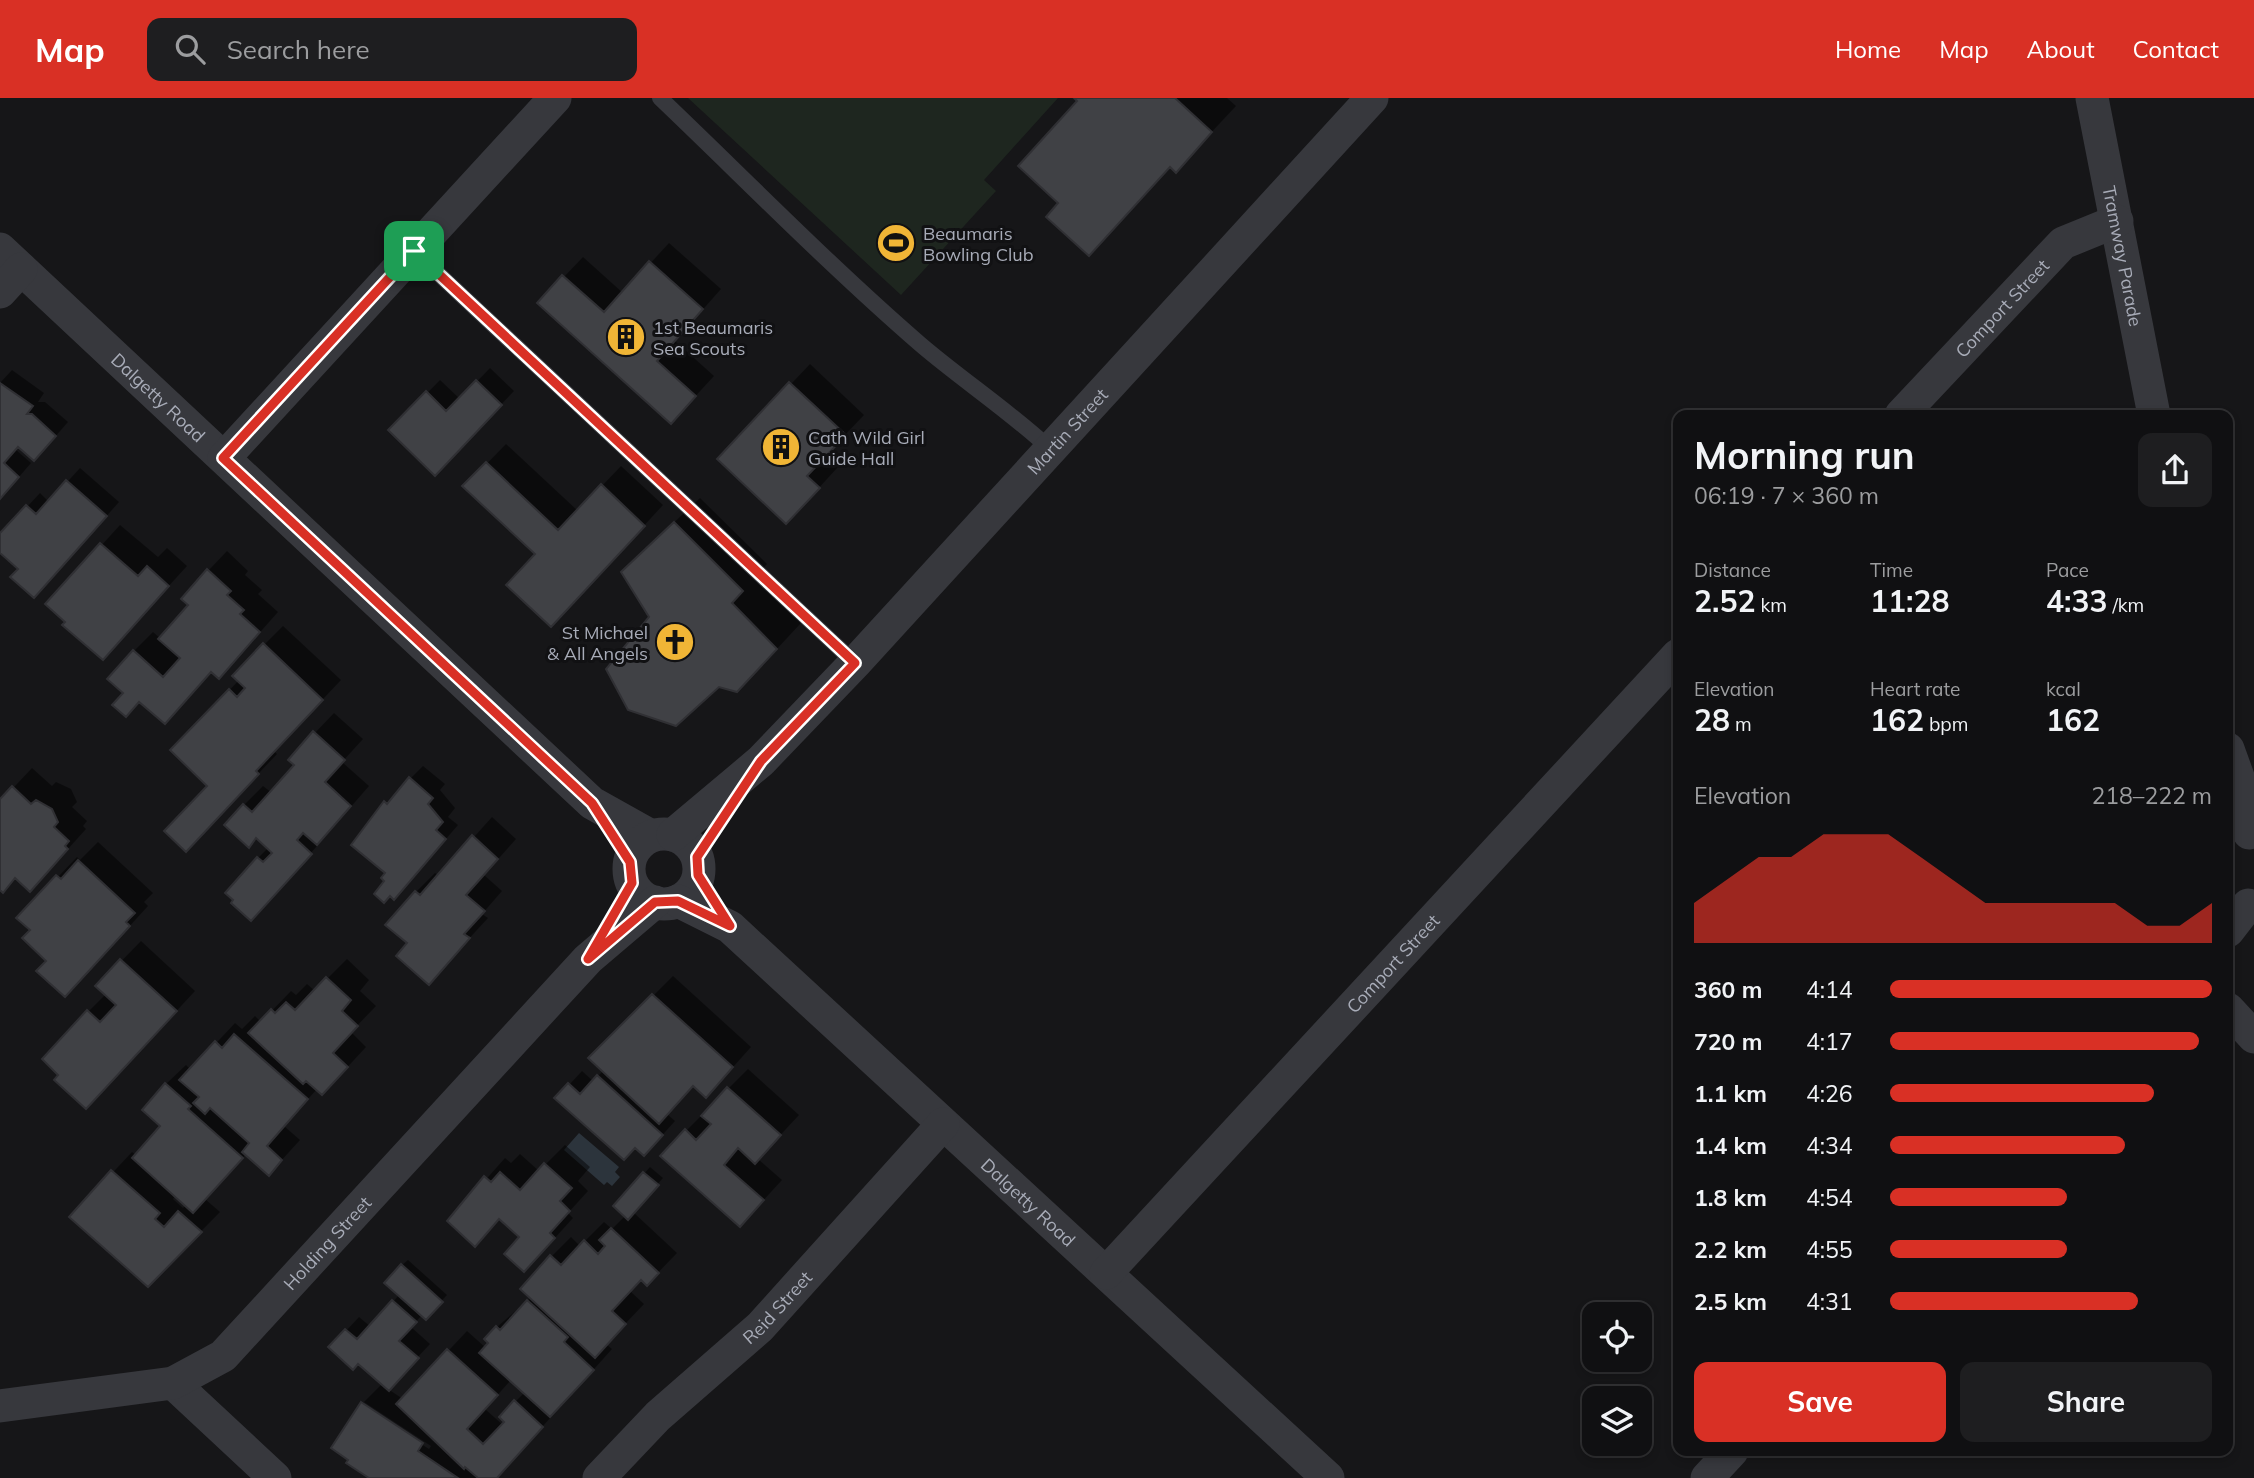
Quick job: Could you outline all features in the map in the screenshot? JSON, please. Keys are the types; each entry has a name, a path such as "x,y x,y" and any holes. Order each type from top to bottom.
{"street":[{"path":"223,458 555,98"},
{"name":"Martin Street","path":"680,851 1372,98"},
{"name":"Tramway Parade","path":"2092,98 2153,410"},
{"name":"Comport Street","path":"1906,410 2055,250 2069,240 2117,221"},
{"name":"Dalgetty Road","path":"7,270 223,458 592,803 649,887 730,926"},
{"name":"Comport Street","path":"1106,1273 1673,660"},
{"path":"2233,763 2242,788 2244,833"},
{"name":"Dalgetty Road","path":"592,803 680,851 730,926 1328,1478"},
{"path":"680,851 695,886 649,887 634,852 680,851"},
{"name":"Holding Street","path":"0,1406 173,1383 207,1367 235,1348 588,959 649,887"},
{"path":"2233,922 2243,904"},
{"path":"2233,1014 2254,1037"},
{"name":"Reid Street","path":"599,1478 658,1416 760,1327 943,1124"},
{"path":"173,1383 275,1478"},
{"path":"1707,1478 1727,1456"}],"lane":[{"path":"660,98 919,343 994,404 1010,412 1049,448"},
{"path":"414,251 855,663"}],"shaded area":[{"name":"Beaumaris Bowling Club","path":"688,98 1058,98 984,180 996,191 901,295"},
{"path":"579,1133 619,1167 615,1172 620,1177 612,1186 607,1182 604,1185 564,1150"}],"building":[{"path":"1074,98 1175,98 1212,132 1176,173 1170,167 1089,256 1046,217 1058,203 1018,166 1077,101"},
{"name":"1st Beaumaris Sea Scouts","path":"649,261 703,309 657,361 696,396 671,424 537,303 562,275 604,312"},
{"path":"476,380 502,405 435,476 388,430 426,391 446,411"},
{"name":"Cath Wild Girl Guide Hall","path":"789,382 846,435 807,476 820,488 786,524 717,459"},
{"path":"0,383 33,406 27,414 32,414 56,436 34,461 18,447 4,463 19,477 0,499"},
{"path":"486,462 558,530 601,484 645,526 551,627 506,585 535,554 462,486"},
{"path":"66,480 107,516 34,598 10,577 18,569 0,553 0,533 26,505 36,514"},
{"path":"674,522 743,591 732,603 777,649 737,692 719,687 676,726 628,710 606,669 649,617 621,572"},
{"path":"100,543 138,576 147,566 169,586 103,660 62,625 65,622 45,604"},
{"path":"207,569 231,591 227,595 244,610 240,614 260,632 219,679 211,672 165,724 139,702 126,717 112,705 123,693 107,679 133,650 163,677 180,658 158,639 188,605 181,599"},
{"path":"263,643 323,700 256,771 259,774 186,852 164,831 207,786 170,750 229,689 237,697 245,688 232,676"},
{"path":"313,731 345,760 325,782 351,806 317,845 303,833 297,840 312,854 251,921 231,903 233,900 225,893 257,857 263,862 272,853 256,838 249,848 224,825 243,804 252,812 294,765 288,760"},
{"path":"409,777 433,798 428,804 443,822 436,830 446,839 394,900 390,896 384,903 374,894 384,881 381,878 385,873 351,845 384,801 387,804"},
{"path":"12,786 31,804 36,800 52,809 58,822 54,827 69,841 65,846 68,849 30,892 15,878 3,893 0,890 0,799"},
{"path":"472,835 498,859 466,895 485,911 464,934 470,938 429,985 396,956 407,943 385,925 415,891 420,895"},
{"path":"78,860 135,913 126,922 130,926 65,997 36,971 46,961 22,938 30,930 16,918 56,875 61,879"},
{"path":"120,959 177,1011 86,1109 54,1080 58,1075 42,1059 87,1010 100,1022 116,1005 95,986"},
{"path":"326,977 351,1000 342,1011 358,1026 333,1053 348,1067 322,1095 306,1081 303,1084 248,1033 271,1009 275,1013 286,1002 295,1010"},
{"path":"652,994 733,1067 706,1098 693,1086 659,1124 588,1058"},
{"path":"234,1034 308,1099 267,1146 282,1160 269,1176 242,1152 249,1143 210,1108 205,1114 193,1103 199,1097 179,1080 215,1041 222,1048"},
{"path":"597,1075 663,1135 644,1156 635,1148 624,1160 554,1098 568,1083 580,1094"},
{"path":"165,1083 191,1106 188,1109 243,1158 193,1213 132,1158 160,1126 142,1110"},
{"path":"727,1087 781,1135 755,1164 738,1148 724,1165 764,1200 740,1227 660,1156 685,1129 696,1140 711,1124 701,1116"},
{"path":"544,1163 572,1188 560,1201 570,1211 550,1233 555,1238 524,1272 504,1254 519,1237 499,1219 475,1247 447,1221 484,1176 491,1182 500,1172 520,1190"},
{"path":"111,1170 160,1213 155,1219 164,1227 178,1211 202,1232 148,1287 69,1217"},
{"path":"643,1172 659,1185 628,1220 613,1206"},
{"path":"611,1228 659,1273 647,1286 641,1280 612,1311 626,1324 595,1358 520,1289 550,1255 561,1265 584,1240 598,1254 605,1246 599,1240"},
{"path":"401,1264 443,1302 426,1320 384,1283"},
{"path":"392,1300 417,1322 399,1341 419,1358 389,1391 358,1364 353,1370 328,1347 345,1329 357,1339"},
{"path":"527,1300 568,1337 564,1342 594,1370 550,1417 479,1353 488,1343 484,1339 496,1326 500,1330"},
{"path":"447,1349 498,1395 467,1429 483,1444 504,1422 499,1417 514,1400 543,1427 497,1478 478,1478 465,1467 464,1469 396,1404"},
{"path":"361,1402 423,1443 418,1451 458,1478 369,1478 346,1463 348,1460 331,1448"}],"place":[{"name":"Beaumaris Bowling Club","path":"896,243"},
{"name":"1st Beaumaris Sea Scouts","path":"626,337"},
{"name":"Cath Wild Girl Guide Hall","path":"781,447"},
{"name":"St Michael & All Angels","path":"675,642"}],"route":[{"path":"414,251 855,663 761,761 697,857 698,875 730,926 678,901 663,904 655,902 588,959 632,883 630,862 592,803 223,458 414,251"}]}
